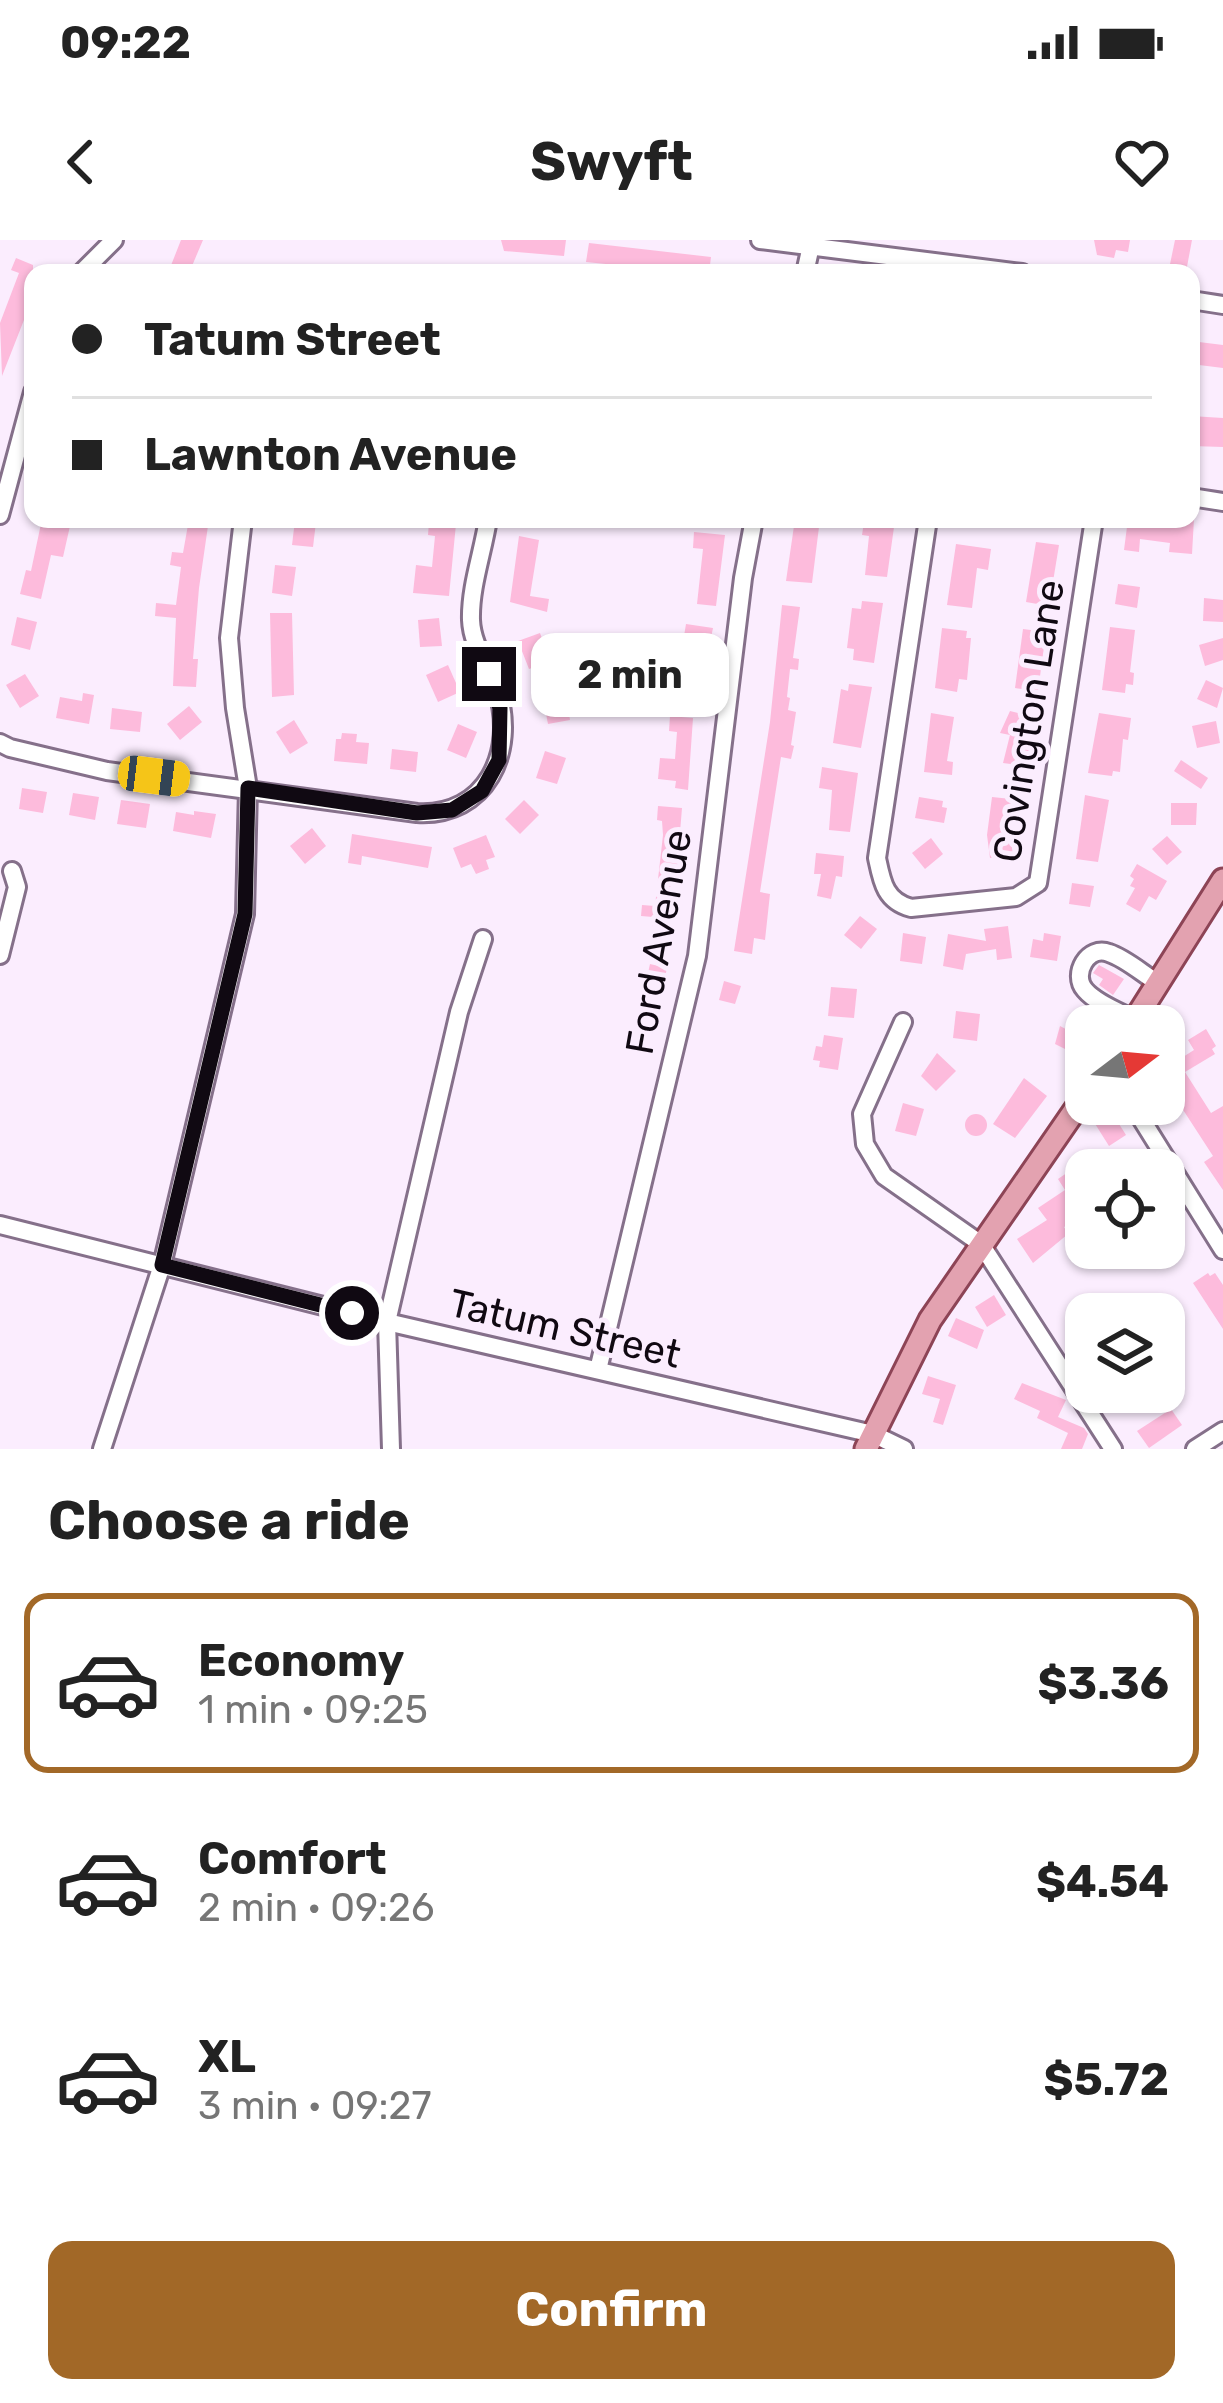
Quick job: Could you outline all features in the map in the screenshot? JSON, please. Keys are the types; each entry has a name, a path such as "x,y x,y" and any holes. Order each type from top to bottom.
{"main road":[{"path":"1145,1005 1223,882"},
{"path":"869,1441 930,1320 1065,1124"}],"street":[{"path":"90,264 114,240"},
{"path":"760,240 957,264"},
{"path":"0,515 24,426"},
{"path":"102,1449 162,1265 245,914 248,788 229,638 242,528"},
{"path":"0,742 107,771 435,814 452,810 482,791 493,777 502,743 497,690 471,624 487,528"},
{"name":"Ford Avenue","path":"598,1370 697,956 752,528"},
{"name":"Covington Lane","path":"927,528 877,858 885,891 896,904 920,908 1016,897 1038,883 1093,528"},
{"path":"0,955 17,887 12,871"},
{"path":"391,1449 387,1322 460,1012 483,939"},
{"path":"1106,1005 1085,991 1079,977 1084,963 1096,952 1107,952 1159,983"},
{"path":"902,1022 862,1114 865,1144 884,1176 981,1244 1113,1449"},
{"path":"1145,1125 1223,1250"},
{"name":"Tatum Street","path":"0,1225 904,1449"},
{"path":"1195,1449 1223,1431"}],"building":[{"path":"181,240 203,240 193,264 172,264"},
{"path":"501,240 566,240 564,256 504,251"},
{"path":"1094,240 1130,240 1128,252 1116,250 1114,258 1097,255"},
{"path":"1175,240 1192,240 1188,264 1170,264"},
{"path":"589,243 711,257 710,264 586,262"},
{"path":"16,258 31,264 24,264 24,320 2,376 0,323 19,273 11,270"},
{"path":"1200,342 1223,345 1223,368 1200,365"},
{"path":"1200,417 1223,418 1223,447 1200,446"},
{"path":"40,528 70,528 63,557 51,555 41,599 20,594 26,570 31,571"},
{"path":"187,528 208,528 193,659 198,659 196,687 173,686 176,618 155,616 156,603 176,605 181,567 170,565 172,552 183,553"},
{"path":"294,528 315,528 313,547 292,545"},
{"path":"429,528 456,528 449,596 413,593 416,565 432,567 435,536 428,535"},
{"path":"794,528 819,528 812,583 786,581"},
{"path":"863,528 894,528 887,577 865,575 869,536 862,535"},
{"path":"1127,528 1193,528 1192,554 1169,552 1170,543 1140,539 1139,552 1124,550"},
{"path":"694,532 725,535 716,606 697,604 703,549 693,548"},
{"path":"519,536 539,540 530,596 549,599 547,612 510,602"},
{"path":"1036,542 1059,545 1049,606 1026,602"},
{"path":"956,544 991,549 988,570 977,568 972,608 947,605"},
{"path":"275,565 296,567 292,596 272,593"},
{"path":"1118,584 1140,587 1137,608 1115,604"},
{"path":"1204,598 1223,600 1223,622 1203,621"},
{"path":"862,601 883,603 874,663 853,660 854,649 847,648 852,608 861,609"},
{"path":"782,605 800,607 793,658 799,659 798,670 790,669 787,697 788,710 796,712 794,746 791,759 781,757 760,892 770,894 765,940 754,938 752,954 734,951 770,722"},
{"path":"270,613 292,613 294,695 272,697"},
{"path":"17,617 37,622 30,650 11,645"},
{"path":"439,618 442,646 420,647 418,620"},
{"path":"686,624 713,628 698,699 671,694 675,676 682,677 688,668 691,643 683,642"},
{"path":"1110,627 1135,630 1133,685 1126,684 1125,693 1102,690"},
{"path":"942,628 967,631 966,638 971,638 967,680 959,679 957,692 935,688"},
{"path":"1023,629 1046,632 1038,691 1015,688"},
{"path":"540,633 553,651 546,654 549,662 529,669 518,641"},
{"path":"1223,638 1223,660 1205,666 1199,645"},
{"path":"448,665 460,692 438,702 426,675"},
{"path":"25,674 39,696 20,708 6,685"},
{"path":"1206,680 1223,688 1217,708 1197,699"},
{"path":"849,684 872,687 861,748 833,743 841,689 848,691"},
{"path":"83,693 94,695 89,724 56,718 60,697 82,701"},
{"path":"566,695 570,720 548,724 543,699"},
{"path":"189,706 202,722 180,740 167,724"},
{"path":"112,708 142,712 140,732 110,729"},
{"path":"1010,711 1034,717 1026,766 1003,763 1010,735 1000,733"},
{"path":"931,713 954,717 947,761 953,762 952,775 924,772"},
{"path":"1099,713 1131,718 1128,740 1123,739 1120,772 1113,771 1112,776 1088,773"},
{"path":"670,716 693,718 688,790 675,788 676,781 658,779 660,758 675,759 677,732 669,731"},
{"path":"294,720 308,743 290,754 276,732"},
{"path":"1216,721 1220,743 1197,748 1192,726"},
{"path":"458,724 477,732 466,758 447,750"},
{"path":"342,733 357,734 356,742 369,743 367,764 334,761 336,739"},
{"path":"392,749 418,752 416,772 390,769"},
{"path":"545,751 566,758 557,784 536,778"},
{"path":"1181,760 1208,778 1201,789 1174,771"},
{"path":"822,767 858,773 850,832 829,830 832,790 819,788"},
{"path":"22,788 47,792 43,813 19,809"},
{"path":"73,793 99,797 95,820 69,815"},
{"path":"1085,795 1109,800 1098,862 1076,859"},
{"path":"919,797 943,801 942,807 947,808 944,823 915,818"},
{"path":"992,797 1020,800 1018,822 1008,821 1013,855 990,858 987,835"},
{"path":"121,800 150,804 146,828 117,824"},
{"path":"524,800 539,815 520,834 505,819"},
{"path":"1171,803 1197,803 1196,825 1171,825"},
{"path":"658,806 682,808 679,882 671,880 667,927 652,926 653,917 641,916 642,905 655,906 663,835"},
{"path":"194,811 216,814 211,838 173,831 176,812 194,815"},
{"path":"312,828 326,846 305,864 290,846"},
{"path":"352,834 432,847 428,868 362,856 361,865 348,863"},
{"path":"486,835 495,857 486,860 489,869 476,874 471,864 461,868 453,848"},
{"path":"1167,836 1182,852 1167,865 1152,849"},
{"path":"931,838 943,854 925,869 912,853"},
{"path":"816,853 844,856 842,877 836,876 831,899 817,896 821,874 814,874"},
{"path":"1137,864 1167,881 1156,900 1149,896 1140,912 1126,904 1135,888 1130,886 1134,879 1130,876"},
{"path":"1072,883 1094,886 1090,907 1069,904"},
{"path":"860,916 877,929 861,949 844,935"},
{"path":"1008,926 1012,958 997,960 996,949 966,954 963,970 943,966 948,934 986,941 984,929"},
{"path":"903,933 926,937 922,964 900,961"},
{"path":"1044,933 1061,936 1057,961 1030,957 1033,939 1043,941"},
{"path":"650,964 667,968 663,986 646,982"},
{"path":"1099,965 1124,979 1113,995 1099,985 1103,979 1093,973"},
{"path":"724,981 741,986 735,1004 719,1000"},
{"path":"831,987 857,989 854,1018 828,1016"},
{"path":"956,1011 980,1014 977,1041 953,1038"},
{"path":"1060,1026 1065,1029 1065,1049 1055,1044"},
{"path":"1206,1029 1216,1046 1215,1054 1185,1072 1185,1056 1194,1050 1188,1040"},
{"path":"824,1035 843,1038 838,1070 819,1067 820,1061 813,1060"},
{"path":"937,1053 956,1071 936,1091 921,1076"},
{"path":"1185,1072 1211,1113 1223,1106 1223,1190 1204,1162 1213,1156 1185,1113"},
{"path":"1024,1078 1047,1096 1015,1138 993,1124"},
{"path":"903,1103 924,1109 916,1136 895,1131"},
{"path":"976,1114 987,1125 976,1136 965,1125"},
{"path":"1096,1125 1120,1125 1126,1135 1109,1146"},
{"path":"1065,1190 1065,1236 1033,1263 1017,1239 1047,1220 1038,1208"},
{"path":"1215,1273 1223,1285 1223,1329 1193,1283"},
{"path":"994,1295 1006,1315 987,1327 975,1307"},
{"path":"956,1318 984,1330 977,1349 948,1336"},
{"path":"928,1376 956,1385 943,1425 933,1422 940,1399 922,1394"},
{"path":"1022,1383 1065,1400 1058,1417 1084,1428 1088,1434 1082,1449 1061,1449 1068,1433 1037,1418 1040,1411 1014,1399"},
{"path":"1165,1413 1174,1413 1182,1425 1149,1448 1137,1431"}],"route":[{"path":"352,1313 162,1265 245,914 248,788 417,813 452,810 482,791 499,760 500,708 489,674"}]}
